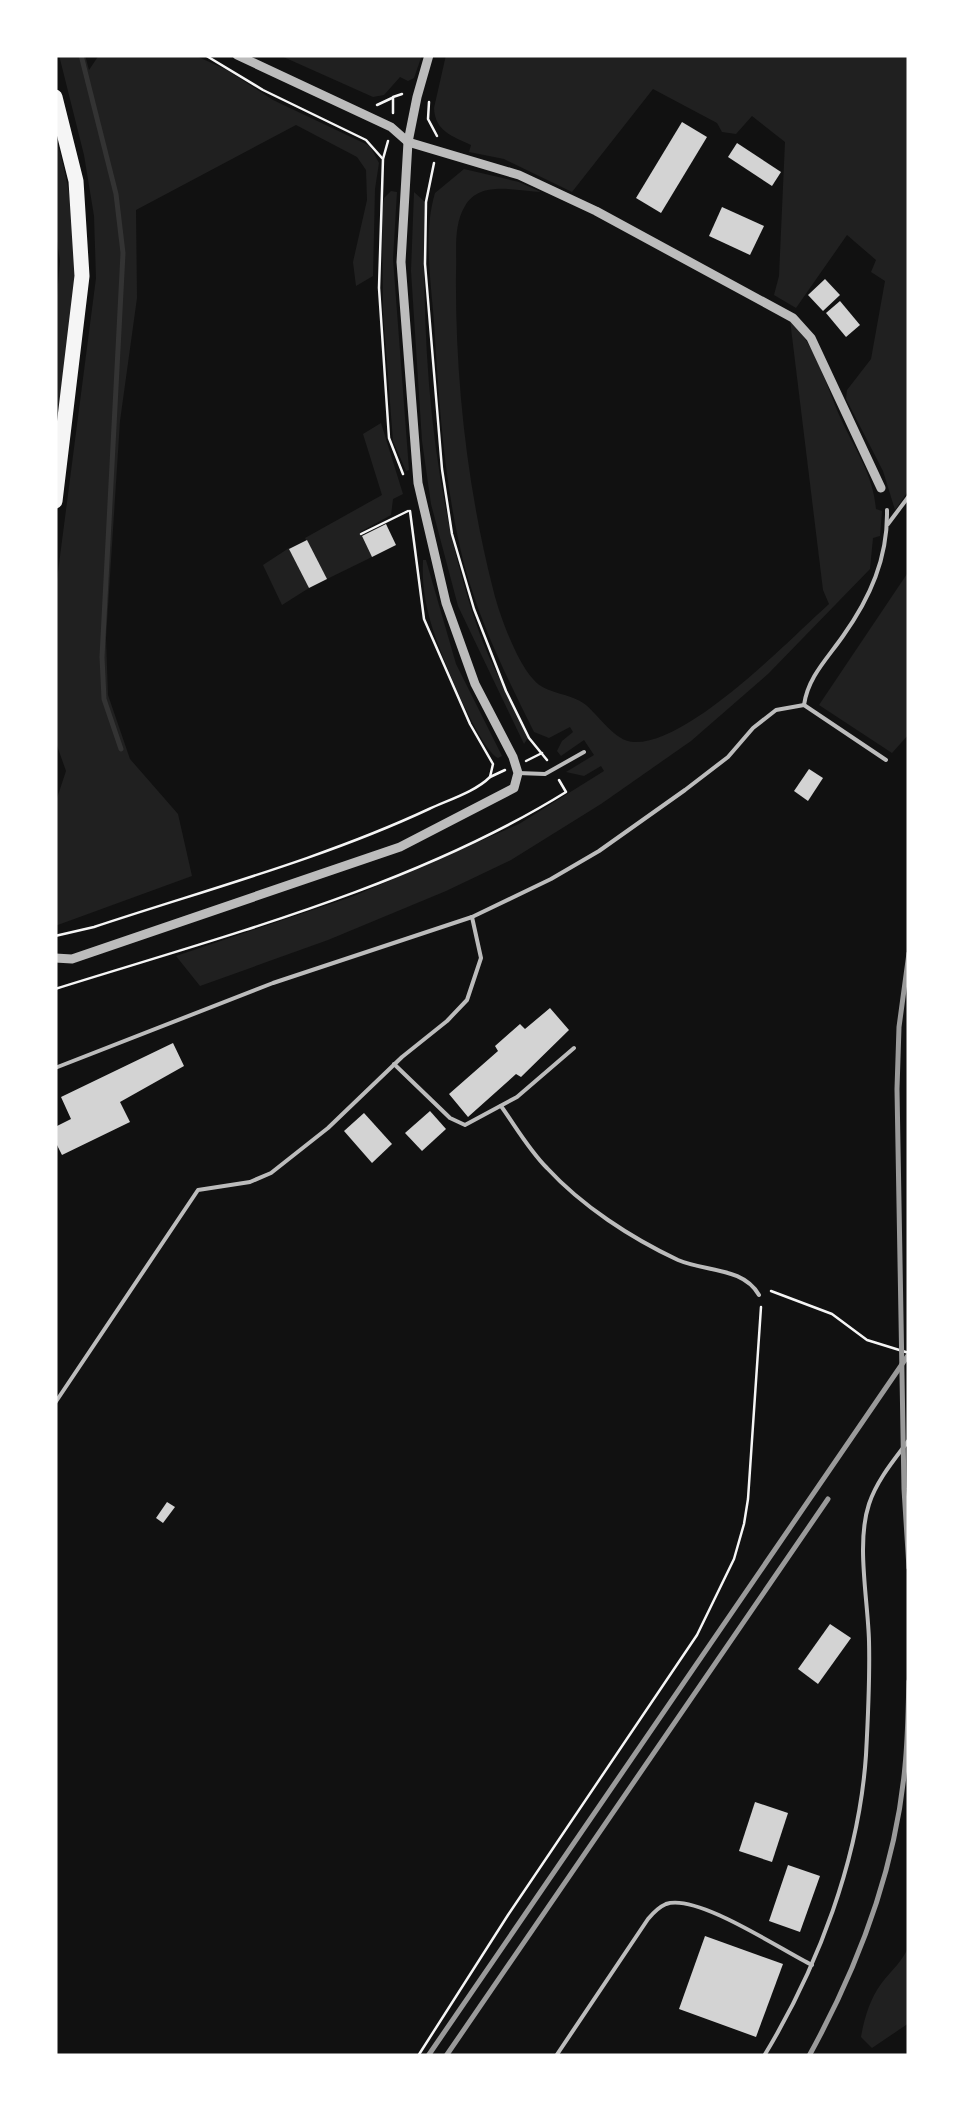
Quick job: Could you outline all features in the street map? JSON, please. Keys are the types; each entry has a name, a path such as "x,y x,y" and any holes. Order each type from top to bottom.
{"highway":[{"path":"55,98 76,181 82,276 55,501"}],"street":[{"path":"237,55 390,127 408,142 519,175 644,236 793,318 811,338 882,488"},
{"path":"55,958 72,959 400,847 514,788 518,773 457,638 418,484 401,262 408,142 429,55"}],"lane":[{"path":"886,526 909,496"},
{"path":"804,705 806,689 814,674 870,594 886,510"},
{"path":"55,1068 273,984 472,917 550,880 599,852 728,757 753,728 776,710 804,705 886,760"},
{"path":"518,773 545,774 584,752"},
{"path":"55,1403 198,1190 250,1182 271,1172 328,1128 466,1000 481,958 472,917"},
{"path":"394,1064 450,1118 465,1125 502,1106 574,1048"},
{"path":"502,1106 544,1165 577,1198 642,1241 679,1260 737,1275 759,1295"},
{"path":"764,2056 812,1964 836,1898 856,1821 866,1758 869,1644 863,1532 868,1506 889,1466 909,1440"},
{"path":"556,2056 648,1919 662,1906 681,1903 707,1910 812,1964"}],"path":[{"path":"205,55 263,90 366,140 382,159"},
{"path":"394,106 393,97 406,94"},
{"path":"426,100 430,102 428,118 439,138"},
{"path":"386,147 382,159 378,246 383,354 389,438 404,478"},
{"path":"430,177 425,264 429,330 452,534 482,632 506,690 529,738 547,760"},
{"path":"361,534 410,510 424,618 470,724 493,764 490,777"},
{"path":"530,759 543,753"},
{"path":"55,936 94,927 351,841 402,822 503,771"},
{"path":"55,990 367,886 440,857 515,822 566,792 561,783"},
{"path":"755,1288 812,1304 867,1340 909,1354"},
{"path":"418,2056 697,1635 716,1600 734,1558 748,1499 762,1318 759,1295"}],"shaded area":[{"path":"59,55 85,55 89,70 99,55 194,55 227,70 273,100 370,146 379,163 373,276 356,286 353,262 367,200 366,170 357,157 296,125 136,210 137,298 120,421 106,638 108,695 130,759 178,814 192,876 55,926 55,804 66,771 55,740 55,595 96,278 94,216 84,155"},
{"path":"279,55 422,55 414,78 408,81 400,77 384,95 373,97"},
{"path":"446,55 909,55 909,490 895,510 883,471 846,399 847,390 871,359 885,281 871,272 876,260 847,235 796,308 774,295 779,276 785,142 752,116 736,134 722,132 717,123 653,89 572,192 504,159 469,152 471,145 441,127 434,108"},
{"path":"55,134 71,204 75,270 55,431 55,318 60,261 55,229"},
{"path":"464,169 519,182 541,192 499,189 472,198 459,222 456,247 460,392 476,511 499,611 514,649 538,684 580,701 626,741 655,739 708,710 764,665 829,604 823,590 790,320 814,354 867,473 876,509 882,511 880,536 873,538 870,569 768,674 691,741 601,804 511,860 446,891 328,940 200,986 176,956 354,896 519,824 604,771 601,766 584,776 566,772 594,755 584,740 561,756 557,751 573,732 570,727 549,738 534,732 486,629 464,564 443,444 429,241 435,193"},
{"path":"391,191 397,192 393,259 409,470 406,471 393,441 383,312 382,210 384,198"},
{"path":"414,192 425,202 428,369 440,479 465,587 482,640 529,736 524,744 458,606 431,504 422,441 411,271"},
{"path":"381,423 403,494 393,499 391,515 360,532 372,557 327,579 305,538 382,495 363,434"},
{"path":"289,548 309,588 282,605 263,565"},
{"path":"423,560 456,664 502,756 498,758 469,716 440,648 426,602"},
{"path":"909,571 909,734 892,753 819,705"},
{"path":"909,1945 909,2023 872,2048 861,2037 868,2009"}],"building":[{"path":"682,122 707,137 661,213 636,198"},
{"path":"737,143 781,172 772,186 728,157"},
{"path":"722,207 764,226 750,255 709,236"},
{"path":"825,279 840,295 823,311 808,295"},
{"path":"840,301 860,325 846,337 826,313"},
{"path":"386,524 396,545 372,557 362,536"},
{"path":"307,540 327,579 309,588 289,549"},
{"path":"809,769 823,778 808,801 794,791"},
{"path":"550,1008 569,1030 521,1077 516,1074 468,1117 449,1094 498,1051 495,1046 520,1024 525,1029"},
{"path":"173,1043 184,1066 120,1102 130,1122 62,1155 55,1141 55,1127 71,1119 61,1097"},
{"path":"430,1111 446,1129 422,1151 405,1133"},
{"path":"364,1113 392,1144 372,1163 344,1131"},
{"path":"167,1502 175,1507 163,1523 156,1518"},
{"path":"830,1624 851,1638 818,1684 798,1669"},
{"path":"755,1802 788,1813 772,1862 739,1851"},
{"path":"788,1865 820,1876 800,1932 769,1921"},
{"path":"705,1936 783,1964 756,2037 679,2009"}],"waterway":[{"path":"81,55 116,194 123,253 102,657 104,699 121,749"}],"railway":[{"path":"909,953 899,1027 897,1089 904,1489 909,1568"},
{"path":"428,2056 909,1354"},
{"path":"446,2056 828,1499"},
{"path":"809,2056 859,1952 884,1879 900,1804 909,1681"}]}
